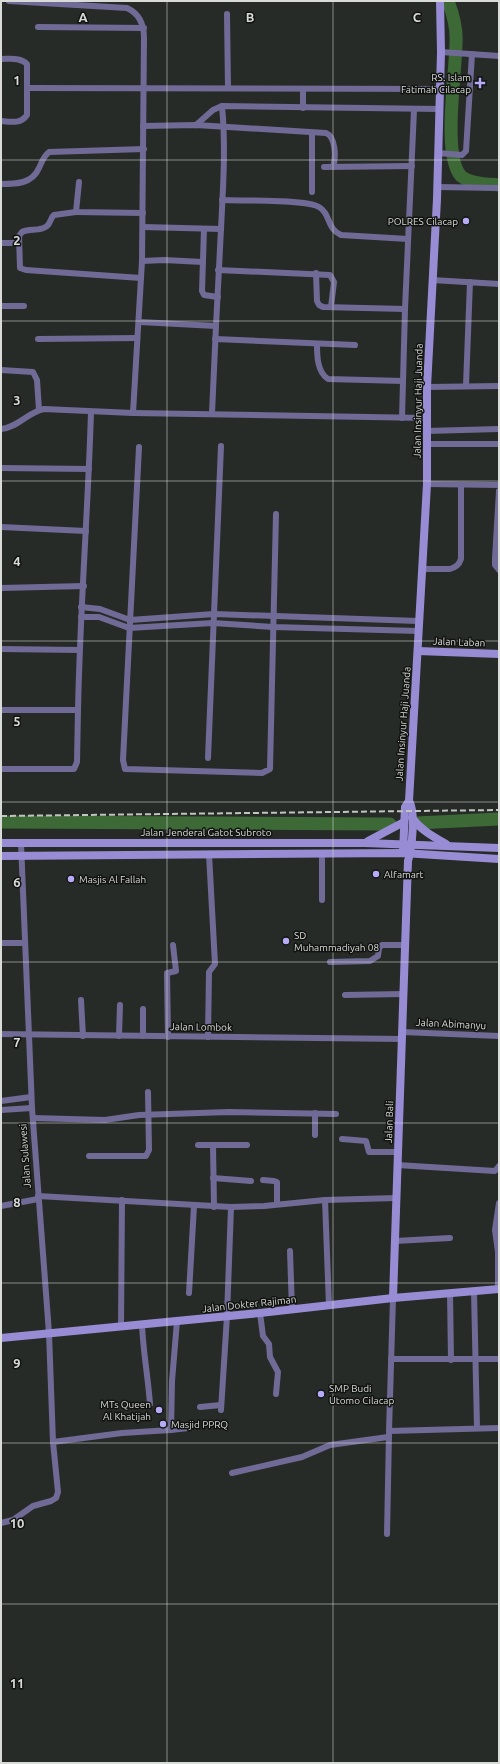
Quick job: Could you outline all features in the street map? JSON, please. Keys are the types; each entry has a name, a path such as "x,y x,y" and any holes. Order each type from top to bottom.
{"street":[{"path":"9,1 127,8 134,11 144,28 143,227 140,322 137,338 133,413"},
{"name":"Jalan Insinyur Haji Juanda","path":"407,843 412,818 411,804 409,801 418,651 418,621 427,484 426,418 437,187 441,52 440,1"},
{"path":"227,14 228,88"},
{"path":"38,27 144,28"},
{"path":"441,52 499,56"},
{"path":"438,154 462,155 466,151 472,54"},
{"path":"1,59 16,59 24,61 27,64 27,115 18,122 1,121"},
{"path":"27,88 228,88 303,90 440,89"},
{"path":"303,90 303,108"},
{"path":"196,126 213,110 222,106 414,110 439,109"},
{"path":"212,414 218,270 225,172 222,106"},
{"path":"402,418 404,309 414,110"},
{"path":"144,126 196,126 326,133 330,134 335,153 333,167"},
{"path":"312,133 312,192"},
{"path":"1,184 26,182 32,178 38,171 43,158 49,152 144,149"},
{"path":"324,167 412,166"},
{"path":"76,212 78,182"},
{"path":"437,187 499,188"},
{"path":"222,200 310,203 324,210 333,231 341,235 408,238"},
{"path":"141,278 22,270 19,264 19,236 22,232 42,229 49,224 51,217 54,216 76,212 143,213"},
{"path":"143,227 221,229"},
{"path":"204,229 203,294 206,296 218,297"},
{"path":"1,243 19,243"},
{"path":"142,261 164,260 203,262"},
{"path":"218,270 316,273 330,275 333,279 331,307"},
{"path":"316,273 316,301 323,307 404,309"},
{"path":"432,280 499,284"},
{"path":"466,385 470,282"},
{"path":"1,306 24,306"},
{"path":"140,322 216,326"},
{"path":"38,339 137,338"},
{"path":"215,339 354,346"},
{"path":"317,344 317,356 320,369 324,376 328,379 403,381"},
{"path":"1,370 33,372 36,380 39,410"},
{"path":"427,386 499,386"},
{"path":"1,429 11,427 39,410 426,418"},
{"path":"1,769 74,769 77,762 81,607 84,586 91,412"},
{"path":"426,431 499,429"},
{"path":"427,444 499,444"},
{"path":"208,758 221,446"},
{"path":"139,447 123,760 125,769 262,773 268,771 271,767 276,514"},
{"path":"1,468 89,469"},
{"path":"427,484 499,485"},
{"path":"422,569 450,569 459,563 461,559 461,485"},
{"path":"499,491 495,565 499,570"},
{"path":"1,527 86,531"},
{"path":"1,588 84,586"},
{"path":"81,607 100,609 130,620 214,614 418,621"},
{"path":"81,617 99,617 129,628 213,623 273,627 418,631"},
{"path":"338,618 338,629"},
{"path":"1,649 80,650"},
{"name":"Jalan Laban","path":"418,651 499,654"},
{"path":"1,710 78,710"},
{"name":"Jalan Insinyur Haji Juanda","path":"407,856 404,822 405,807 409,801"},
{"path":"412,818 419,827 448,845"},
{"path":"365,842 404,822"},
{"name":"Jalan Jenderal Gatot Subroto","path":"1,843 365,842 499,848"},
{"name":"Jalan Sulawesi","path":"1,1523 13,1520 33,1506 51,1501 56,1498 58,1492 53,1442 49,1333 31,1097 21,843"},
{"path":"208,1037 209,972 215,964 210,854"},
{"path":"1,856 322,854 499,859"},
{"path":"322,854 322,900"},
{"name":"Jalan Bali","path":"387,1534 390,1385 407,856"},
{"path":"1,943 24,943"},
{"path":"168,1037 167,973 176,971 173,945"},
{"path":"330,962 370,962 378,956 382,945 405,945"},
{"path":"345,995 403,994"},
{"path":"81,1000 83,1036"},
{"path":"119,1036 120,1005"},
{"path":"143,1009 143,1036"},
{"name":"Jalan Lombok","path":"1,1034 168,1037 402,1035"},
{"name":"Jalan Abimanyu","path":"402,1035 499,1036"},
{"path":"89,1156 146,1156 149,1150 148,1092"},
{"path":"1,1101 31,1097"},
{"path":"1,1110 32,1108"},
{"path":"33,1118 105,1120 148,1114 229,1112 336,1114"},
{"path":"315,1135 316,1113"},
{"path":"342,1139 366,1141 369,1152 398,1152"},
{"path":"198,1145 247,1145"},
{"path":"213,1145 214,1206"},
{"path":"397,1165 495,1171 499,1166"},
{"path":"214,1178 251,1181"},
{"path":"262,1180 277,1182 277,1204"},
{"path":"1,1206 38,1198 122,1200 194,1206 231,1207 264,1206 325,1200 396,1198"},
{"path":"122,1200 122,1326"},
{"path":"325,1200 329,1306"},
{"path":"498,1289 498,1252 495,1230 499,1203"},
{"path":"189,1293 194,1206"},
{"path":"200,1407 221,1408 227,1316 231,1207"},
{"path":"395,1241 450,1238"},
{"path":"290,1251 292,1310"},
{"name":"Jalan Dokter Rajiman","path":"1,1338 292,1310 393,1298 498,1289"},
{"path":"474,1291 477,1428"},
{"path":"450,1294 451,1360"},
{"path":"260,1313 262,1336 269,1344 270,1357 278,1372 276,1394"},
{"path":"171,1430 172,1380 177,1321"},
{"path":"142,1324 143,1348 150,1404"},
{"path":"391,1359 499,1359"},
{"path":"53,1442 122,1433 188,1428"},
{"path":"232,1473 302,1457 330,1445 389,1434 499,1428"}],"waterway":[{"path":"448,1 452,11 456,32 451,112 452,151 455,166 461,176 469,181 499,185"},
{"path":"417,823 499,819"},
{"path":"1,822 390,824"}],"railway":[{"path":"1,816 499,810"}],"place":[{"name":"RS. Islam Fatimah Cilacap","path":"480,83"},
{"name":"POLRES Cilacap","path":"466,221"},
{"name":"Alfamart","path":"376,874"},
{"name":"Masjis Al Fallah","path":"71,879"},
{"name":"SD Muhammadiyah 08","path":"286,941"},
{"name":"SMP Budi Utomo Cilacap","path":"321,1394"},
{"name":"MTs Queen Al Khatijah","path":"159,1410"},
{"name":"Masjid PPRQ","path":"163,1424"}]}
